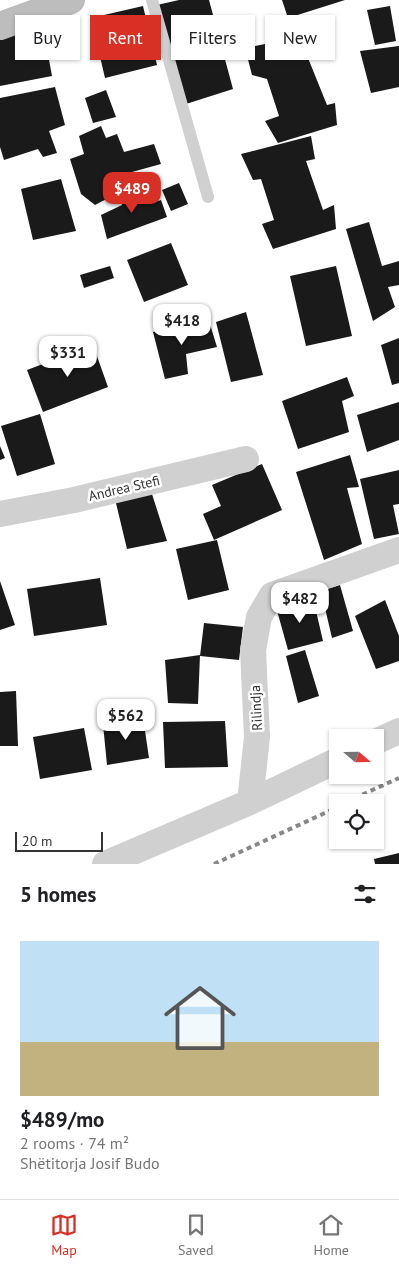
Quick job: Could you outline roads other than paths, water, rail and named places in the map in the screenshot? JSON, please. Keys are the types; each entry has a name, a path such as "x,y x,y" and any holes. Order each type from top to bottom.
{"main road":[{"path":"0,26 71,0"}],"street":[{"name":"Andrea Stefi","path":"0,514 74,500 246,459"},
{"name":"Rilindja","path":"250,802 257,737 253,650 258,617 272,595 399,550"},
{"path":"384,738 399,731"},
{"path":"105,864 250,802 329,764"}],"lane":[{"path":"152,0 208,197"}],"railway":[{"path":"364,794 399,778"},
{"path":"214,864 329,811"}]}
